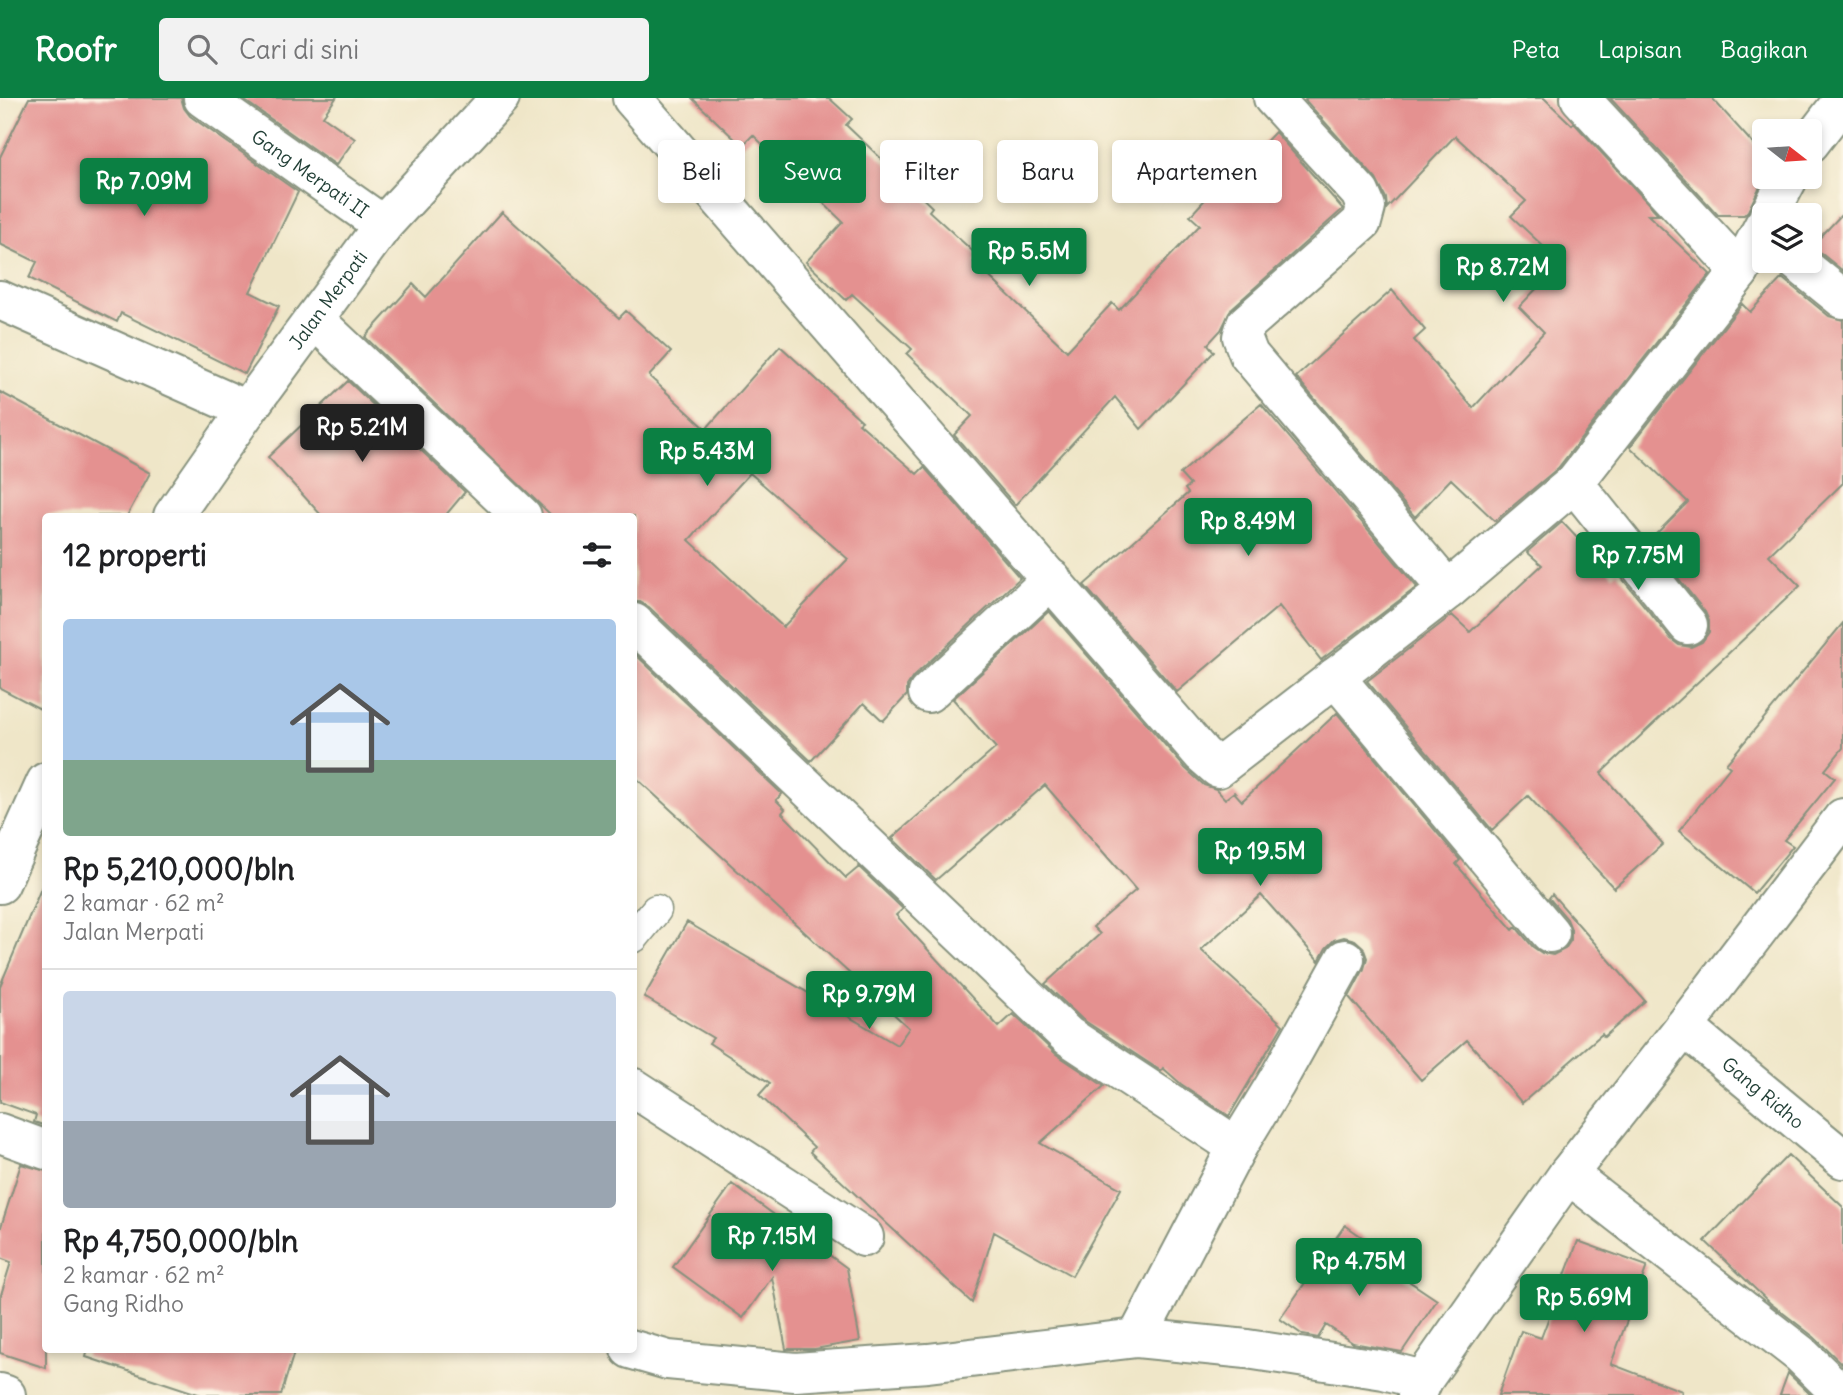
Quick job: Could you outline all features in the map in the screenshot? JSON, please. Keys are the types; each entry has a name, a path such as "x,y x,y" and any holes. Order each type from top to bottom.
{"street":[{"name":"Gang Merpati II","path":"203,98 383,225"},
{"name":"Jalan Merpati","path":"174,513 383,225 500,98"},
{"path":"632,98 1202,754 1218,768 1448,590 1574,483 1740,271 1752,249"},
{"path":"1273,98 1360,193 1366,207 1362,222 1246,324 1242,337 1249,355 1448,590"},
{"path":"1580,98 1740,271"},
{"path":"1822,127 1843,100"},
{"path":"1811,273 1843,299"},
{"path":"0,300 247,410"},
{"path":"314,319 519,513"},
{"path":"1574,483 1688,625"},
{"path":"928,693 1052,579"},
{"path":"637,626 1068,1036 1237,1147"},
{"path":"1335,677 1550,933"},
{"path":"0,884 42,791"},
{"path":"637,1351 668,1360 795,1372 929,1363 1137,1338 1247,1349 1384,1370 1420,1387 1568,1174 1843,818"},
{"path":"1137,1338 1237,1147 1345,959"},
{"name":"Gang Ridho","path":"1684,1027 1843,1159"},
{"path":"637,1090 863,1237"},
{"path":"0,1133 42,1149"},
{"path":"1568,1174 1800,1354 1842,1395"},
{"path":"896,1395 929,1363"},
{"path":"0,1393 6,1395"}],"lane":[{"path":"637,933 656,910"}],"building":[{"path":"29,98 181,98 190,116 298,192 250,292 279,306 245,374 121,313 117,322 29,278 37,262 0,244 0,157"},
{"path":"241,98 336,98 323,116 355,139 336,165"},
{"path":"692,98 829,98 852,119 846,125 862,140 759,141 753,135 745,143 745,140 736,140"},
{"path":"1306,98 1544,98 1572,125 1574,123 1659,215 1648,215 1710,274 1558,468 1495,521 1451,479 1415,517 1296,377 1392,290 1425,330 1414,340 1473,408 1544,332 1519,307 1561,263 1511,216 1526,201 1455,136 1387,208 1386,198 1376,179"},
{"path":"1610,98 1712,98 1752,143 1752,189 1759,189 1744,215 1718,215"},
{"path":"1275,132 1343,209 1232,308 1221,330 1208,344 1214,352 1141,429 1115,397 1015,505 954,435 972,416 907,354 912,349 852,294 846,300 806,262 843,222 823,203 866,203 866,144 880,157 880,203 928,203 932,207 929,211 979,257 974,262 1067,351 1112,303 1119,310 1200,225 1190,216 1202,203 1282,203 1282,140 1267,140"},
{"path":"502,212 619,318 626,311 671,352 649,376 706,429 780,346 862,421 859,423 917,474 924,467 1020,578 913,677 907,686 907,695 883,721 864,703 811,761 649,607 637,602 637,513 549,513 365,337 413,284 426,297","holes":["750,473 848,559 783,627 689,540"]},
{"path":"1843,213 1843,271 1822,254 1822,235"},
{"path":"1782,278 1829,316 1843,320 1843,483 1769,555 1800,586 1601,773 1663,844 1614,888 1528,796 1492,830 1367,681 1452,615 1470,632 1542,565 1527,552 1562,522 1613,576 1617,572 1671,639 1679,645 1691,647 1702,642 1709,632 1709,621 1705,612 1649,541 1688,502 1630,447 1742,304 1750,312"},
{"path":"348,381 465,492 448,513 319,513 268,457"},
{"path":"0,392 150,473 129,513 42,513 42,710 0,688"},
{"path":"1261,404 1417,587 1321,660 1279,606 1177,692 1084,585 1188,493 1185,489 1190,485 1180,474"},
{"path":"1049,611 1185,768 1204,785 1216,789 1225,799 1234,792 1242,801 1337,713 1460,860 1456,864 1513,930 1516,927 1533,947 1542,953 1553,955 1565,949 1571,940 1571,929 1567,919 1549,898 1552,894 1645,1001 1522,1103 1467,1040 1421,1080 1349,997 1364,969 1367,958 1363,947 1355,940 1344,937 1334,940 1319,961 1261,895 1201,950 1283,1025 1229,1116 1181,1084 1163,1068 1161,1071 1082,1019 1045,984 1100,934 1093,927 1136,890 1045,785 936,880 892,838 996,748 953,699"},
{"path":"1843,623 1843,748 1825,770 1835,778 1784,840 1793,846 1754,893 1679,831 1730,767 1726,764"},
{"path":"637,656 782,794 776,800 785,809 782,813 846,878 859,867 903,909 896,915 999,1027 1013,1014 1056,1054 1104,1086 1040,1143 1121,1189 1072,1276 994,1232 972,1303 810,1152 814,1147 759,1095 770,1083 709,1043 713,1038 644,997 687,922 897,1045 909,1028 637,779"},
{"path":"42,886 42,1125 34,1122 36,1115 0,1102 0,986"},
{"path":"1788,1155 1843,1207 1843,1365 1814,1337 1770,1303 1705,1241"},
{"path":"21,1164 42,1170 42,1353 46,1353 46,1368 0,1353 0,1298 11,1262 0,1258 0,1230"},
{"path":"732,1184 847,1268 860,1341 815,1349 786,1349 772,1277 743,1318 673,1267"},
{"path":"1345,1225 1379,1249 1373,1257 1437,1300 1402,1352 1353,1343 1326,1325 1318,1338 1303,1335 1280,1319"},
{"path":"1578,1241 1647,1266 1611,1364 1682,1391 1681,1395 1498,1395 1521,1331 1541,1338"},
{"path":"87,1353 294,1353 281,1395 201,1395 86,1357"},
{"path":"1788,1373 1811,1395 1780,1395"}]}
